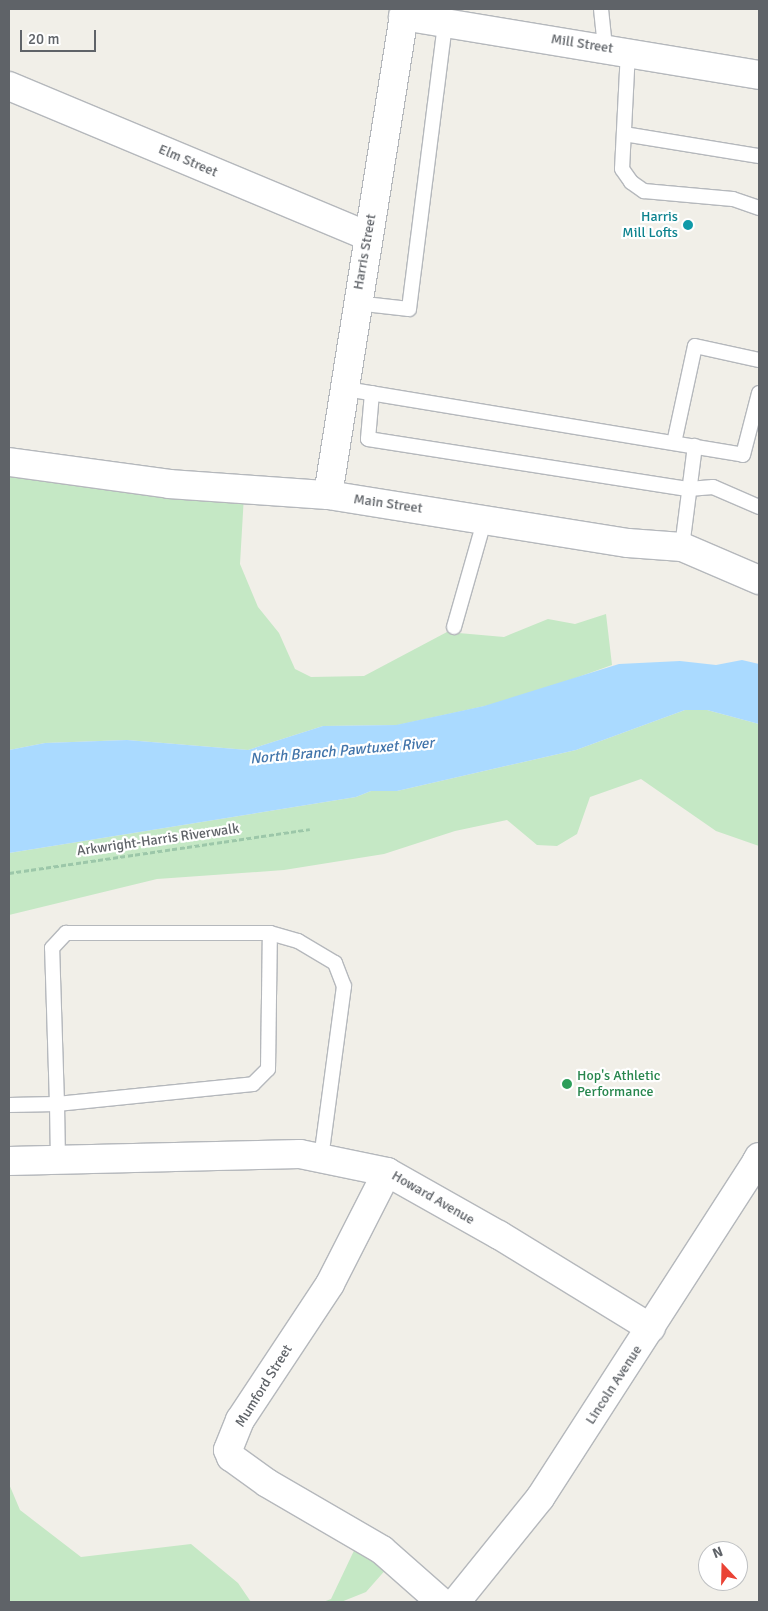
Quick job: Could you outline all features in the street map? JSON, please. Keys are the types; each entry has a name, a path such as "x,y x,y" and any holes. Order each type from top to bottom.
{"street":[{"name":"Mill Street","path":"404,12 445,23 616,49 759,75"},
{"name":"Harris Street","path":"328,495 359,391 356,303 404,12"},
{"name":"Elm Street","path":"9,86 368,236"},
{"name":"Main Street","path":"9,462 169,484 328,495 485,518 628,543 682,547 759,580"},
{"name":"Howard Avenue","path":"9,1161 300,1154 387,1172 651,1328"},
{"name":"Lincoln Avenue","path":"456,1602 540,1498 758,1160"},
{"name":"Mumford Street","path":"387,1172 330,1284 240,1420 228,1450 231,1457 267,1483 382,1550 441,1602"}],"lane":[{"path":"601,9 616,49 624,134 622,169 631,182 644,191 733,199 759,208"},
{"path":"356,303 408,309 445,23"},
{"path":"624,134 759,156"},
{"path":"674,443 695,346 759,360"},
{"path":"759,392 743,455 359,391 368,439 690,489 713,487 759,507"},
{"path":"682,547 696,446"},
{"path":"454,627 485,518"},
{"path":"58,1161 52,948 66,933 270,933 298,941 335,962 344,986 321,1159"},
{"path":"9,1105 57,1104 253,1084 268,1069 270,933"}],"path":[{"name":"Arkwright-Harris Riverwalk","path":"9,872 310,829"}],"green space":[{"path":"9,460 244,495 240,564 258,607 279,633 295,669 311,677 364,676 447,632 504,637 548,619 575,624 606,614 612,665 517,699 398,725 323,726 248,750 127,740 45,743 9,750"},
{"path":"685,710 707,710 759,724 759,846 716,831 641,779 590,797 577,834 557,846 537,845 507,820 455,831 384,854 284,870 157,879 9,915 9,853 356,797 371,791 397,791 576,750"},
{"path":"9,1484 20,1510 81,1557 191,1544 238,1583 251,1602 9,1602"},
{"path":"360,1538 396,1558 366,1592 341,1602 323,1602 331,1599"}],"water":[{"name":"North Branch Pawtuxet River","path":"742,660 759,664 759,724 707,710 685,710 576,750 397,791 371,791 356,797 9,853 9,750 45,743 127,740 248,750 323,726 396,725 484,706 619,664 680,661 716,665"}],"place":[{"name":"Harris Mill Lofts","path":"688,225"},
{"name":"Hop's Athletic Performance","path":"567,1084"}]}
